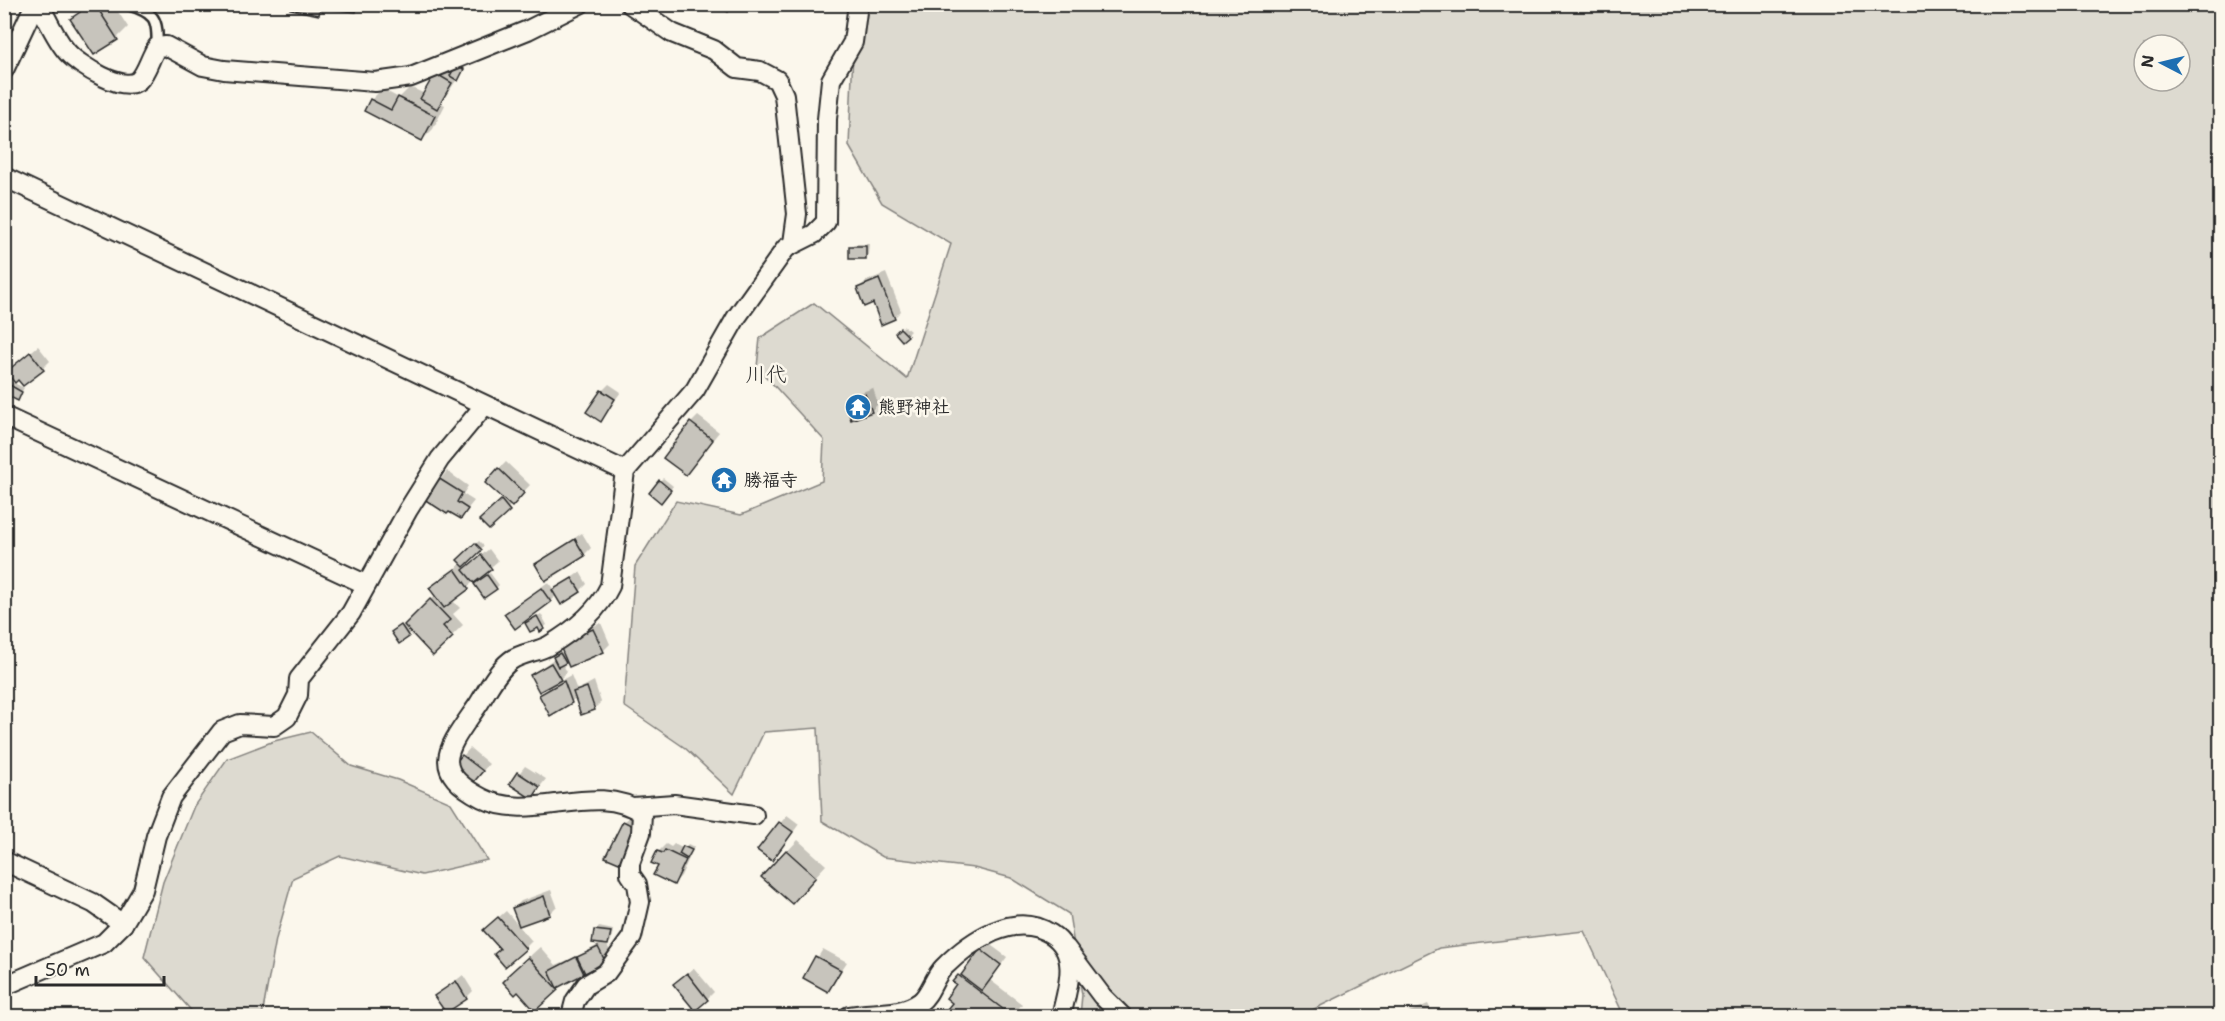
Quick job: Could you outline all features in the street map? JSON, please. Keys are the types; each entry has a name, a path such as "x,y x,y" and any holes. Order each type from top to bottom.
{"street":[{"path":"37,4 68,53 93,72 123,84 133,84 140,79 157,47 166,46 203,66 224,70 375,82 411,77 528,30 580,4"},
{"path":"4,70 37,4"},
{"path":"630,4 672,33 714,50 737,68 760,71 777,80 784,95 797,214 793,243"},
{"path":"570,1017 575,1001 586,985 606,973 632,937 640,902 630,863 641,833 642,813 633,807 614,801 522,809 494,804 455,781 448,770 446,758 451,744 492,683 510,661 548,646 579,623 603,600 610,586 625,471 695,390 736,318 786,248 814,234 826,222 826,141 831,80 853,42 858,4"},
{"path":"4,177 625,471"},
{"path":"4,986 104,943 123,924 143,890 156,836 171,797 222,731 240,724 274,726 287,717 298,695 299,679 351,613 365,584 440,459 484,406"},
{"path":"4,416 365,584"},
{"path":"633,807 674,804 754,815"},
{"path":"4,861 93,903 123,924"},
{"path":"849,1017 891,1014 921,1002 941,969 980,939 1013,924 1038,926 1063,942 1068,954 1068,985 1061,1017"},
{"path":"1065,947 1102,996 1122,1017"}],"lane":[{"path":"127,4 148,11 158,25 157,47"}],"shaded area":[{"path":"855,5 2220,5 2220,1016 1624,1016 1584,931 1439,948 1300,1016 1080,1016 1082,995 1069,914 1011,878 974,868 883,857 822,821 818,728 764,732 734,794 685,748 624,706 635,566 676,501 741,515 822,481 824,440 757,367 760,338 814,303 907,379 951,244 882,203 849,146"},
{"path":"311,732 351,766 398,780 451,803 487,860 422,875 340,856 293,878 276,939 262,1016 196,1016 144,957 163,882 194,806 227,759 274,741"}],"building":[{"path":"76,4 95,4 118,40 94,55 70,19 80,12"},
{"path":"291,4 321,4 319,15 290,9"},
{"path":"331,4 358,4 356,12 330,9"},
{"path":"715,4 732,4 728,12"},
{"path":"456,65 464,69 458,81 450,76"},
{"path":"435,73 452,83 437,109 420,99"},
{"path":"398,97 435,116 422,141 364,111 370,99 391,110"},
{"path":"849,246 866,246 866,259 849,259"},
{"path":"879,279 895,319 881,325 873,303 864,307 857,288"},
{"path":"900,328 908,336 902,341 895,333"},
{"path":"30,352 44,370 23,386 18,380 15,383 6,372"},
{"path":"8,384 22,392 18,401 4,394"},
{"path":"601,390 615,399 601,422 586,412"},
{"name":"熊野神社","path":"865,394 872,412 851,420 845,402"},
{"path":"690,422 713,440 686,475 663,458"},
{"path":"498,468 524,493 512,507 485,483"},
{"path":"438,478 462,493 457,502 468,509 461,519 449,512 447,514 424,499"},
{"path":"659,480 671,490 661,503 649,493"},
{"path":"501,500 510,511 489,530 479,520"},
{"path":"575,539 585,556 545,581 535,564"},
{"path":"475,543 482,550 464,567 457,560"},
{"path":"481,555 492,569 474,583 463,570"},
{"path":"455,569 469,589 444,608 429,588"},
{"path":"487,575 497,589 484,598 474,584"},
{"path":"572,578 581,592 561,605 552,590"},
{"path":"541,588 551,602 515,629 504,614"},
{"path":"430,599 450,620 443,626 453,637 433,656 404,625"},
{"path":"537,616 544,629 540,632 538,628 530,632 525,623"},
{"path":"401,625 409,637 399,644 391,632"},
{"path":"593,629 604,652 569,667 559,644"},
{"path":"560,653 566,663 558,667 553,657"},
{"path":"551,663 561,680 539,692 530,675"},
{"path":"564,681 572,703 550,716 539,695"},
{"path":"587,687 595,710 581,715 573,692"},
{"path":"462,755 483,771 473,783 458,771 456,762"},
{"path":"517,772 540,787 532,799 509,784"},
{"path":"623,821 637,828 619,863 605,857"},
{"path":"779,822 793,832 772,861 757,850"},
{"path":"683,846 692,850 687,859 679,854"},
{"path":"665,850 686,860 674,885 653,875 658,866 651,863 657,851 663,853"},
{"path":"786,850 816,877 792,904 761,877"},
{"path":"544,896 550,915 519,926 512,908"},
{"path":"498,917 526,949 505,967 494,954 500,949 483,930"},
{"path":"594,930 611,932 608,945 592,943"},
{"path":"598,947 606,963 585,973 577,957"},
{"path":"980,949 1001,965 982,991 961,975"},
{"path":"815,956 841,970 828,992 803,978"},
{"path":"528,957 558,990 535,1011 518,992 515,995 503,982"},
{"path":"576,957 584,974 557,988 549,971"},
{"path":"687,973 708,1000 695,1011 673,984"},
{"path":"958,975 1012,1016 958,1016 947,1009 952,1003 946,998 956,984 952,982"},
{"path":"456,981 467,999 446,1013 434,996"}],"place":[{"name":"熊野神社","path":"858,407"},
{"name":"勝福寺","path":"724,480"}],"district":[{"name":"川代","path":"766,375"}]}
